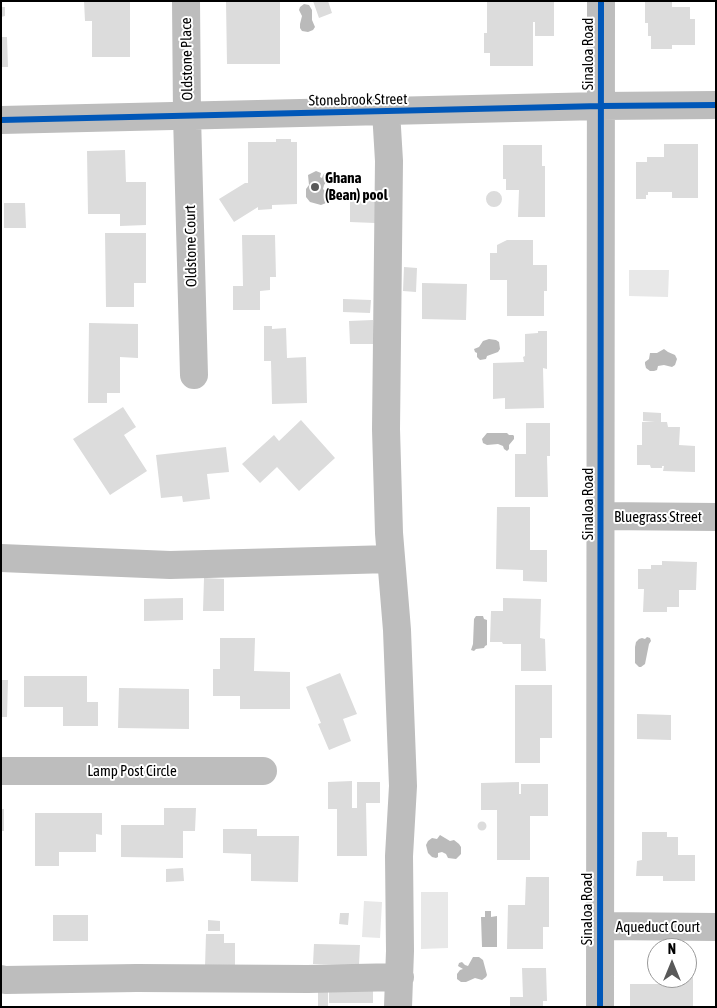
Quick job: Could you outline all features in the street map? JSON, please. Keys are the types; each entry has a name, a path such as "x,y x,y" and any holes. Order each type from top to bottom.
{"street":[{"name":"Oldstone Place","path":"186,1 188,116"},
{"name":"Sinaloa Road","path":"600,1007 601,1"},
{"name":"Stonebrook Street","path":"1,120 716,105"},
{"path":"386,112 389,161 386,429 389,533 397,630 403,786 399,856 400,976 398,1007"},
{"name":"Oldstone Court","path":"188,116 194,375"},
{"name":"Bluegrass Street","path":"600,516 716,517"},
{"path":"1,558 170,565 391,560"},
{"name":"Lamp Post Circle","path":"1,771 263,771"},
{"name":"Aqueduct Court","path":"600,926 716,927"},
{"path":"1,979 308,979 400,976"}],"shaded area":[{"path":"304,4 309,5 312,10 312,20 315,27 308,32 302,31 300,28 302,16 299,10"},
{"name":"Ghana (Bean) pool","path":"316,171 321,173 320,177 322,178 325,173 327,176 323,189 329,195 329,199 321,205 310,202 306,197 306,189 309,185 308,175"},
{"path":"629,270 669,270 668,297 629,296"},
{"path":"489,339 499,342 500,349 498,352 487,356 486,359 480,360 474,349 479,347 483,341"},
{"path":"664,349 675,355 677,359 675,365 672,367 658,366 657,370 654,371 646,368 645,362 649,359 650,353 657,353"},
{"path":"487,433 507,433 513,435 514,439 507,451 498,444 487,445 483,443 482,439"},
{"path":"476,616 483,616 487,620 487,645 474,651 471,650 474,619"},
{"path":"647,637 651,641 645,664 639,667 635,663 636,642"},
{"path":"440,835 450,841 454,840 461,847 461,854 456,859 448,858 442,852 438,853 436,858 428,853 426,845 428,841 432,838 437,839"},
{"path":"421,892 448,892 448,948 421,949"},
{"path":"364,901 382,902 380,938 362,937"},
{"path":"485,911 491,911 491,917 497,916 497,947 482,947 481,917 485,917"},
{"path":"473,957 479,957 483,960 487,975 482,980 475,978 461,982 457,979 457,974 463,969 458,966 459,963 462,962 468,966"}],"building":[{"path":"84,1 130,1 130,57 92,57 92,21 85,21"},
{"path":"226,1 280,1 280,64 227,64"},
{"path":"313,1 328,1 332,13 319,18"},
{"path":"554,1 554,36 535,36 535,22 533,22 533,66 490,66 490,53 484,53 484,33 487,33 487,2"},
{"path":"645,1 672,1 672,7 690,7 690,19 695,19 695,45 672,45 672,49 651,49 648,23 645,23"},
{"path":"1,7 5,7 5,16 1,17"},
{"path":"1,37 7,37 8,67 1,67"},
{"path":"276,139 291,139 291,142 297,142 297,204 272,205 272,209 258,210 258,207 234,222 219,199 248,183 248,142 276,142"},
{"path":"664,144 698,144 698,198 672,198 672,192 648,192 646,199 636,199 636,162 647,162 647,157 664,157"},
{"path":"503,145 542,145 542,166 545,166 545,217 518,217 519,190 506,190 506,179 503,179"},
{"path":"125,150 126,182 146,182 146,225 120,226 120,214 88,214 87,151"},
{"path":"494,191 500,193 502,199 500,205 494,207 488,205 486,199 488,193"},
{"path":"350,192 375,192 375,223 350,222"},
{"path":"4,203 25,203 26,228 4,228"},
{"path":"105,233 146,233 146,283 134,283 134,307 106,307"},
{"path":"242,235 275,235 276,277 270,277 270,290 260,291 260,310 233,310 233,286 243,286"},
{"path":"507,240 533,240 533,265 547,265 547,291 544,291 544,316 507,316 507,280 490,280 490,253 497,253 497,245"},
{"path":"404,267 417,268 416,292 403,291"},
{"path":"422,283 467,284 466,320 422,319"},
{"path":"343,299 371,300 370,313 343,312"},
{"path":"373,320 374,344 350,344 349,321"},
{"path":"89,323 138,324 138,358 120,357 120,393 107,393 107,403 88,403"},
{"path":"264,326 272,326 272,329 286,328 287,358 306,357 307,403 272,404 271,361 264,361"},
{"path":"538,331 547,331 547,369 543,368 544,408 505,409 505,398 493,399 493,363 524,362 525,334 538,333"},
{"path":"123,407 136,427 124,435 147,471 110,495 73,439"},
{"path":"643,412 661,413 661,422 667,422 668,427 680,427 679,445 695,446 695,472 663,471 664,466 662,468 651,468 650,465 637,465 637,445 642,445 642,422 655,422 643,421"},
{"path":"301,420 335,458 299,491 277,467 260,483 242,464 274,435 279,441"},
{"path":"526,423 550,423 550,456 547,456 548,497 515,497 515,454 526,454"},
{"path":"226,447 229,472 207,474 210,499 183,502 182,496 161,498 156,455"},
{"path":"497,507 530,507 530,550 547,550 547,582 523,581 523,570 496,569"},
{"path":"662,561 697,562 696,590 679,590 679,607 667,607 667,612 643,612 644,589 638,589 638,569 651,569 651,565 662,565"},
{"path":"204,578 224,579 224,611 203,611"},
{"path":"183,598 183,620 144,621 144,599"},
{"path":"503,598 541,599 540,638 545,639 546,671 521,671 521,644 490,642 491,611 503,611"},
{"path":"220,638 255,638 254,671 290,672 290,709 240,709 240,696 213,696 213,669 220,669"},
{"path":"340,673 357,714 343,719 351,741 329,750 318,724 321,723 306,687"},
{"path":"24,676 87,676 87,702 98,702 98,726 63,726 63,707 24,707"},
{"path":"1,680 8,680 7,717 1,717"},
{"path":"515,685 552,685 552,738 540,738 540,763 515,763"},
{"path":"119,688 189,689 189,729 118,728"},
{"path":"637,714 671,715 671,740 637,739"},
{"path":"352,781 352,808 357,808 357,782 380,782 380,803 366,803 367,856 337,856 337,809 328,809 328,782"},
{"path":"519,782 519,794 521,794 521,784 548,784 548,816 530,816 530,860 497,860 497,810 481,810 481,783"},
{"path":"164,808 196,808 195,831 183,831 183,858 121,857 121,825 164,825"},
{"path":"1,809 4,809 4,831 1,831"},
{"path":"35,813 102,813 102,835 96,834 96,852 59,852 59,866 35,866"},
{"path":"482,822 486,826 482,830 478,826"},
{"path":"223,829 257,829 257,836 299,836 298,882 251,881 251,854 223,853"},
{"path":"642,832 667,832 667,837 678,837 678,855 695,855 695,881 663,881 663,876 636,876 637,861 642,860"},
{"path":"183,868 184,881 166,882 166,869"},
{"path":"526,877 549,877 549,927 543,927 543,949 507,949 508,905 525,905"},
{"path":"340,913 349,913 348,925 339,924"},
{"path":"53,915 88,915 88,941 53,941"},
{"path":"208,920 220,921 220,931 208,931"},
{"path":"206,934 224,934 224,943 235,943 235,968 205,967"},
{"path":"314,944 360,945 359,965 313,964"},
{"path":"522,968 546,968 547,1001 543,1001 543,1007 510,1007 510,997 523,997"},
{"path":"630,984 647,984 647,988 693,988 693,1007 630,1007"},
{"path":"318,991 328,991 328,1007 318,1007"},
{"path":"329,991 373,991 373,1003 329,1003"}],"cycle path":[{"path":"600,1007 601,1"},
{"path":"1,120 716,105"}],"place":[{"name":"Ghana (Bean) pool","path":"315,187"}]}
